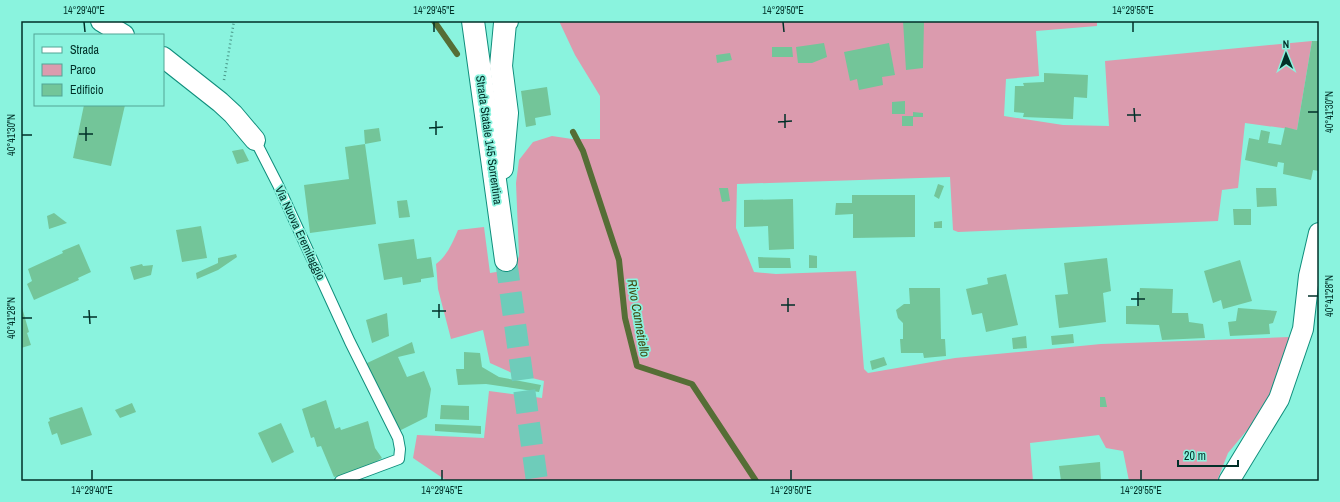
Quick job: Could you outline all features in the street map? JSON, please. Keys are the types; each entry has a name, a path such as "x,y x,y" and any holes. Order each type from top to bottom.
{"highway":[{"name":"Strada Statale 145 Sorrentina","path":"473,21 506,260"},
{"path":"498,205 507,113 501,66 507,21"}],"street":[{"path":"101,21 122,34"},
{"name":"Via Nuova Eremitaggio","path":"164,58 220,102 233,114 255,140"},
{"path":"1229,481 1278,399 1289,371 1303,330 1309,276 1319,233"}],"lane":[{"name":"Via Nuova Eremitaggio","path":"255,140 278,185 350,342 398,438 400,449 399,459 340,481"}],"path":[{"path":"220,102 234,21"}],"green space":[{"path":"559,21 1097,21 1097,26 1036,31 1039,76 1006,79 1004,116 1063,125 1109,126 1105,61 1312,41 1297,130 1245,123 1238,188 1222,190 1218,221 958,232 953,230 950,177 737,184 736,228 754,272 776,274 856,271 864,369 868,373 955,358 1101,344 1289,337 1287,360 1279,385 1258,417 1228,453 1217,481 1129,481 1123,451 1106,448 1099,435 1030,443 1033,481 447,481 413,458 417,435 484,438 489,391 542,398 544,381 512,373 490,363 483,330 451,339 438,289 436,264 440,261 452,244 458,230 484,227 490,273 514,269 519,256 516,183 519,160 533,142 552,136 572,139 600,139 600,96 575,55"}],"building":[{"path":"903,21 924,21 923,68 906,70"},
{"path":"1312,41 1319,41 1319,171 1313,170 1311,180 1283,174 1284,163 1278,162 1277,167 1245,160 1249,138 1259,140 1261,130 1270,132 1268,143 1281,145 1285,127 1297,130"},
{"path":"824,43 827,57 812,63 798,63 796,47"},
{"path":"889,43 895,75 882,77 883,85 859,90 857,79 850,81 844,52"},
{"path":"772,47 792,47 793,57 772,57"},
{"path":"730,53 732,60 717,63 716,55"},
{"path":"1044,73 1088,75 1087,98 1074,97 1073,119 1023,117 1024,113 1014,112 1015,86 1024,86 1023,83 1044,82"},
{"path":"547,87 551,115 535,118 536,125 526,127 521,91"},
{"path":"905,101 905,114 892,114 892,102"},
{"path":"84,106 125,106 111,166 73,158"},
{"path":"913,112 923,113 923,117 913,117"},
{"path":"902,116 913,116 913,126 902,126"},
{"path":"379,128 381,141 365,144 364,130"},
{"path":"365,144 376,224 310,233 304,185 349,179 345,147"},
{"path":"243,149 249,161 237,164 232,151"},
{"path":"938,184 944,186 939,199 934,196"},
{"path":"719,188 728,188 730,201 722,202"},
{"path":"1256,188 1276,188 1277,206 1257,207"},
{"path":"852,195 915,195 915,237 853,238 853,214 835,215 836,203 852,203"},
{"path":"793,199 794,249 769,250 768,226 744,227 744,200"},
{"path":"407,200 410,217 399,218 397,201"},
{"path":"1233,209 1251,209 1251,225 1234,225"},
{"path":"54,213 67,223 49,229 47,216"},
{"path":"942,221 942,228 934,228 934,222"},
{"path":"201,226 207,258 182,262 176,230"},
{"path":"414,239 417,259 431,257 434,277 421,279 421,282 403,285 402,277 384,280 378,244"},
{"path":"79,244 91,272 78,278 79,280 34,300 27,284 32,281 28,269"},
{"path":"236,254 237,257 218,270 197,279 196,273 218,263 218,258"},
{"path":"809,255 817,256 817,268 809,268"},
{"path":"758,257 790,258 791,268 759,268"},
{"path":"1107,258 1111,291 1103,293 1106,322 1059,328 1055,295 1068,294 1064,263"},
{"path":"1240,260 1252,301 1223,309 1221,300 1213,303 1204,271"},
{"path":"142,264 143,266 153,265 151,275 134,280 130,267"},
{"path":"1006,274 1018,325 986,332 982,313 972,315 966,289 988,284 987,278"},
{"path":"909,288 940,288 941,339 945,339 946,356 924,358 923,353 901,353 900,339 903,339 903,323 898,318 896,310 904,304 910,304"},
{"path":"1140,288 1173,289 1172,313 1188,313 1189,322 1203,324 1205,338 1162,340 1159,325 1126,324 1126,306 1138,306"},
{"path":"21,304 31,345 21,348"},
{"path":"1238,308 1277,311 1273,323 1269,324 1270,334 1230,336 1228,322 1236,321"},
{"path":"387,313 389,336 372,343 366,320"},
{"path":"1073,334 1074,343 1052,345 1051,336"},
{"path":"1026,336 1027,348 1013,349 1012,338"},
{"path":"412,342 415,353 398,357 407,377 424,371 431,389 427,417 399,431 365,364"},
{"path":"464,352 480,353 482,367 499,377 541,385 539,392 486,384 458,385 456,369 464,369"},
{"path":"884,357 887,365 872,370 870,361"},
{"path":"1100,397 1105,397 1107,407 1100,407"},
{"path":"326,400 335,429 340,427 341,430 368,421 375,448 382,458 364,469 334,477 321,446 317,447 314,437 311,438 302,409"},
{"path":"132,403 136,412 120,418 115,410"},
{"path":"441,405 469,406 469,420 440,419"},
{"path":"82,407 92,435 61,445 57,433 52,435 48,422 50,421 49,418"},
{"path":"281,423 294,452 272,463 258,433"},
{"path":"435,424 481,426 481,434 435,431"},
{"path":"1100,462 1101,481 1061,481 1059,466"}],"waterway":[{"name":"Rivo Cannetiello","path":"434,21 457,54"},
{"name":"Rivo Cannetiello","path":"573,132 583,151 619,260 625,318 637,366 692,384 756,481"}],"tunnel":[{"path":"506,260 537,481"}]}
